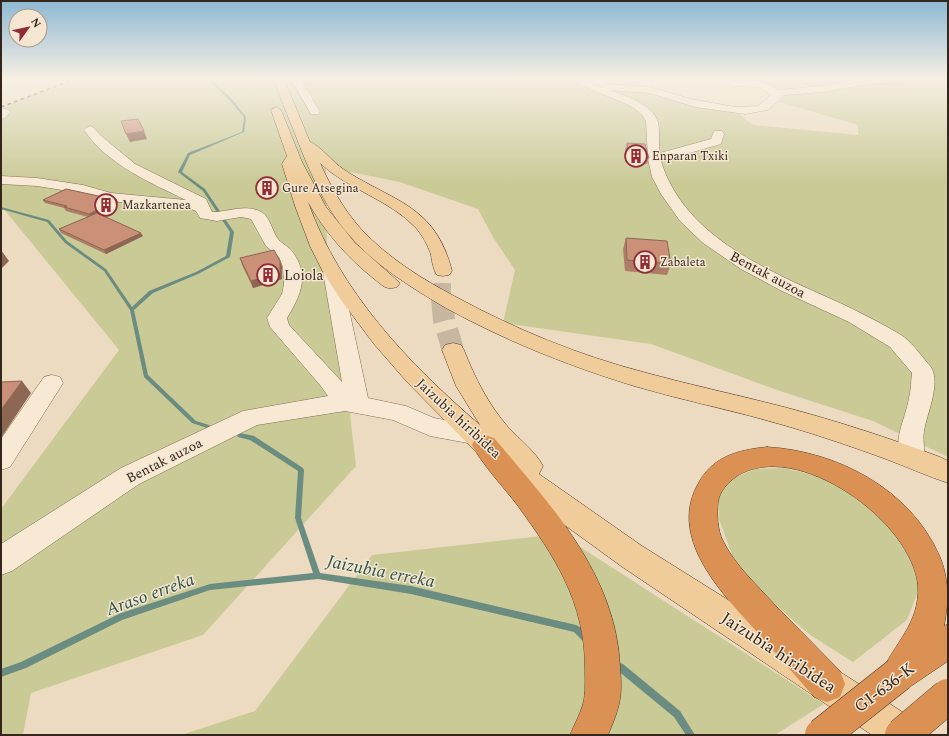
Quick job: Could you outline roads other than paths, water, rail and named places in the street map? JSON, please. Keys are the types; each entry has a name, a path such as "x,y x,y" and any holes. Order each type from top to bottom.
{"highway":[{"path":"479,440 537,511 584,582 598,620 604,661 601,703 589,735"},
{"path":"828,684 734,584 711,549 704,526 703,516 704,501 708,488 715,477 725,469 738,462 767,456 784,457 820,466 839,474 869,492 891,510 906,526 918,543 927,560 933,578 934,596 932,612 926,628 899,674"},
{"name":"GI-636-K","path":"822,735 899,674 948,640"},
{"path":"904,735 948,696"}],"main road":[{"path":"280,113 298,149"},
{"path":"288,113 306,185 320,210 339,237 385,278 406,293 457,322 520,351 596,378 638,390 863,440 912,457 948,472"},
{"path":"298,149 313,147 323,160 333,168 400,206 418,220 429,233 436,245 441,258 443,271"},
{"name":"Jaizubia hiribidea","path":"298,149 289,164 302,209 314,239 332,272 348,298 378,336 437,401 479,440 553,500 620,548 904,735"},
{"name":"Jaizubia hiribidea","path":"453,350 474,397 500,434 537,473 624,542 714,609"}],"street":[{"name":"Bentak auzoa","path":"646,113 652,121 654,159 659,177 668,194 685,218 709,240 747,265 789,287 856,318 897,342 923,372 921,399 911,432 912,457"},
{"path":"90,130 96,138 130,167 201,202 205,216 217,218 242,213 252,214 259,218 272,242 285,253 290,264 293,281 291,294 277,318 280,327 352,403"},
{"path":"654,159 716,141 718,134"},
{"path":"1,180 37,182 83,189 110,197 191,205 204,209"},
{"path":"332,272 352,403"},
{"path":"1,460 52,383"},
{"name":"Bentak auzoa","path":"1,561 130,476 252,416 352,403 398,412 430,427 479,440"}],"waterway":[{"name":"Jaizubia erreka","path":"132,310 151,292 197,273 228,257 232,232 204,190 180,172 189,154 243,132 245,117 242,113"},
{"path":"1,208 48,221 66,242 105,270 132,310"},
{"name":"Jaizubia erreka","path":"132,310 146,376 194,422 207,426"},
{"name":"Jaizubia erreka","path":"240,435 252,438 301,470 298,518 318,576"},
{"name":"Araso erreka","path":"1,673 23,665 121,617 210,587 318,576"},
{"name":"Jaizubia erreka","path":"318,576 411,590 576,629 586,638"},
{"name":"Jaizubia erreka","path":"620,667 677,714 691,735"}],"tunnel":[{"path":"442,299 443,271"},
{"path":"442,299 444,320 453,350"}],"place":[{"name":"Enparan Txiki","path":"636,156"},
{"name":"Gure Atsegina","path":"267,188"},
{"name":"Mazkartenea","path":"106,205"},
{"name":"Zabaleta","path":"645,262"},
{"name":"Loiola","path":"268,275"}]}
